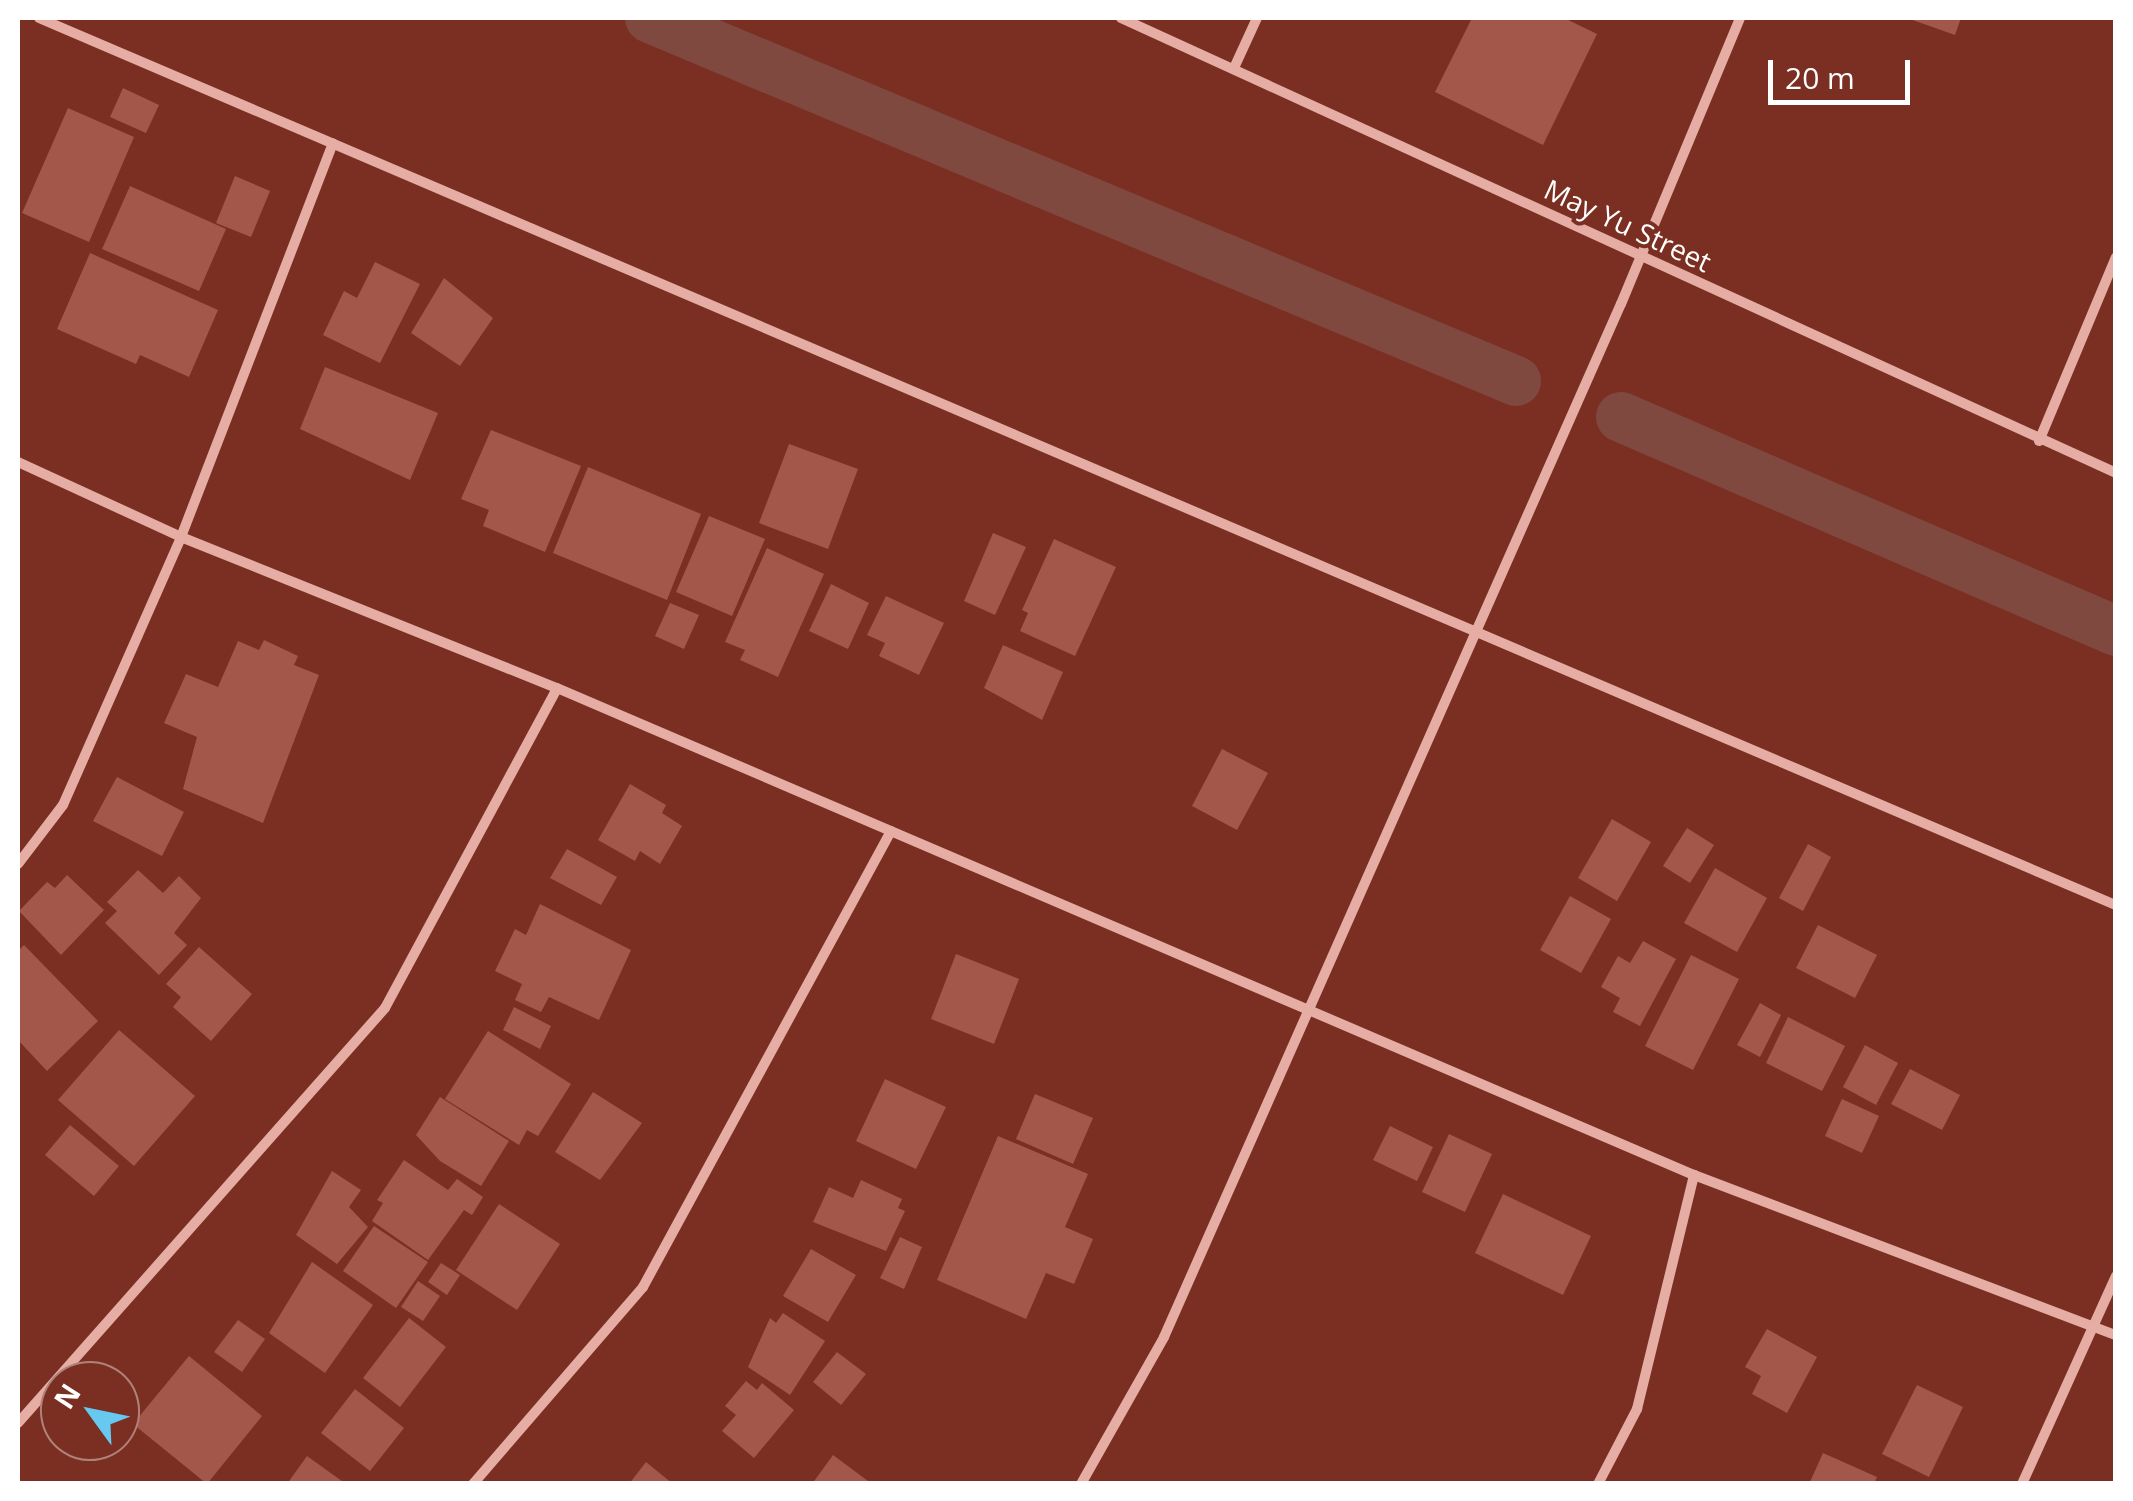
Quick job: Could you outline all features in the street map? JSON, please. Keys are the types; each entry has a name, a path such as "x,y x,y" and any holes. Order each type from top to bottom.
{"street":[{"path":"39,18 2116,905"},
{"name":"May Yu Street","path":"1120,18 2116,474"},
{"path":"1234,68 1257,18"},
{"path":"1081,1484 1164,1337 1305,1008 1642,256 1740,18"},
{"path":"18,864 63,806 181,537 333,143"},
{"path":"2038,441 2116,257"},
{"path":"18,462 181,537 558,688 1694,1175 2116,1335"},
{"path":"18,1423 386,1008 558,688"},
{"path":"473,1484 643,1287 891,831"},
{"path":"1598,1484 1637,1409 1694,1175"},
{"path":"2022,1484 2116,1276"}],"building":[{"path":"1472,18 1564,18 1597,34 1543,145 1435,92"},
{"path":"1907,18 1961,18 1955,35"},
{"path":"123,88 159,105 146,133 110,117"},
{"path":"68,108 134,137 89,242 22,213"},
{"path":"235,176 270,191 251,237 216,223"},
{"path":"130,186 226,229 199,291 102,249"},
{"path":"90,253 218,310 189,377 140,355 136,364 57,329"},
{"path":"375,262 420,284 380,363 323,335 344,291 357,298"},
{"path":"444,278 493,318 460,366 411,333"},
{"path":"325,367 438,413 410,480 300,429"},
{"path":"491,430 581,466 545,552 483,526 489,510 461,499"},
{"path":"789,444 858,469 828,549 759,523"},
{"path":"588,467 701,514 667,600 553,553"},
{"path":"709,516 765,539 732,616 676,592"},
{"path":"993,533 1026,547 995,615 964,601"},
{"path":"1054,539 1116,567 1075,656 1020,631 1028,613 1022,610"},
{"path":"767,548 824,574 778,677 740,660 745,650 725,642"},
{"path":"831,584 869,603 848,649 809,631"},
{"path":"886,596 944,623 919,675 879,656 885,643 867,635"},
{"path":"670,603 699,615 684,649 655,636"},
{"path":"264,640 298,656 294,665 319,675 263,823 183,789 197,737 164,723 186,674 218,687 238,641 259,650"},
{"path":"1003,645 1063,672 1042,720 984,688"},
{"path":"1222,749 1268,773 1237,830 1192,806"},
{"path":"117,777 184,812 162,856 93,821"},
{"path":"630,784 666,805 662,813 682,826 660,864 640,851 635,861 598,840"},
{"path":"1612,819 1651,842 1617,901 1578,878"},
{"path":"1687,828 1714,845 1690,883 1663,866"},
{"path":"1808,844 1831,857 1803,911 1779,898"},
{"path":"567,849 617,877 601,905 550,878"},
{"path":"1715,868 1767,898 1737,952 1684,923"},
{"path":"138,870 163,893 179,876 201,898 174,933 187,945 159,975 105,923 117,911 107,902"},
{"path":"67,875 104,910 61,955 19,911 47,882 55,888"},
{"path":"1570,896 1611,919 1581,973 1540,950"},
{"path":"540,904 631,950 599,1020 549,997 541,1012 515,1000 522,984 495,971 515,929 526,935"},
{"path":"1818,925 1877,955 1855,998 1796,968"},
{"path":"1643,941 1676,959 1640,1026 1613,1012 1620,998 1601,987 1618,956 1630,963"},
{"path":"24,945 98,1021 47,1071 18,1040 18,951"},
{"path":"199,947 252,994 211,1041 173,1007 181,997 166,984"},
{"path":"956,954 1019,979 994,1044 931,1019"},
{"path":"1691,955 1739,979 1693,1070 1645,1046"},
{"path":"1760,1003 1781,1015 1760,1057 1737,1045"},
{"path":"514,1007 551,1026 540,1049 503,1030"},
{"path":"1788,1017 1845,1046 1822,1091 1766,1063"},
{"path":"119,1030 195,1096 134,1166 58,1100"},
{"path":"488,1031 571,1084 538,1136 527,1130 519,1145 445,1099"},
{"path":"1865,1045 1898,1063 1876,1105 1843,1087"},
{"path":"1910,1069 1960,1095 1942,1130 1891,1104"},
{"path":"885,1079 946,1107 916,1169 856,1141"},
{"path":"593,1092 642,1123 600,1180 555,1152"},
{"path":"1035,1094 1093,1118 1073,1164 1016,1139"},
{"path":"440,1097 509,1141 481,1186 440,1161 416,1135"},
{"path":"1842,1099 1879,1116 1862,1153 1825,1136"},
{"path":"70,1125 119,1166 94,1196 45,1155"},
{"path":"1390,1126 1433,1147 1417,1181 1373,1160"},
{"path":"1449,1134 1492,1154 1465,1212 1422,1192"},
{"path":"998,1136 1088,1174 1065,1227 1093,1239 1074,1284 1046,1273 1026,1319 937,1280"},
{"path":"404,1160 448,1190 457,1179 483,1197 472,1215 464,1210 428,1260 372,1221 383,1203 377,1200"},
{"path":"332,1171 361,1190 349,1207 368,1227 337,1264 296,1235"},
{"path":"861,1180 902,1199 898,1208 905,1211 886,1251 813,1222 829,1187 853,1198"},
{"path":"1503,1194 1591,1236 1563,1295 1475,1253"},
{"path":"499,1204 560,1244 517,1310 456,1270"},
{"path":"374,1226 428,1262 396,1308 343,1271"},
{"path":"900,1237 922,1247 904,1289 880,1278"},
{"path":"811,1249 856,1275 828,1322 783,1296"},
{"path":"312,1262 373,1305 325,1373 269,1333"},
{"path":"441,1263 460,1275 447,1295 428,1282"},
{"path":"418,1281 440,1296 423,1321 401,1307"},
{"path":"783,1313 825,1341 790,1395 748,1367 770,1318 776,1323"},
{"path":"409,1318 446,1347 400,1407 363,1378"},
{"path":"238,1320 265,1339 242,1372 214,1352"},
{"path":"1767,1329 1817,1357 1787,1413 1752,1394 1761,1376 1745,1367"},
{"path":"837,1352 866,1374 841,1405 813,1382"},
{"path":"189,1356 262,1416 207,1484 140,1430 140,1416"},
{"path":"746,1381 757,1390 762,1383 794,1410 754,1458 722,1431 736,1415 725,1406"},
{"path":"1917,1385 1963,1407 1929,1477 1882,1454"},
{"path":"355,1389 404,1428 370,1471 321,1433"},
{"path":"1823,1453 1877,1477 1874,1484 1809,1484"},
{"path":"833,1455 872,1484 812,1484"},
{"path":"307,1456 346,1484 287,1484"},
{"path":"646,1462 673,1484 629,1484"}],"waterway":[{"path":"650,18 1516,381"},
{"path":"1621,417 2116,631"}]}
